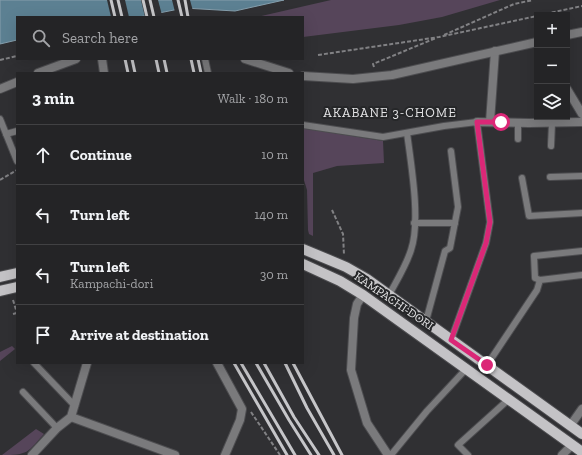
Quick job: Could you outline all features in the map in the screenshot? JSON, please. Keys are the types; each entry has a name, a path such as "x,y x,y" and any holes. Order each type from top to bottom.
{"main road":[{"name":"KAMPACHI-DORI","path":"304,249 350,269 426,321 575,430"},
{"name":"KAMPACHI-DORI","path":"304,266 340,281 363,295 467,368 582,452"},
{"path":"0,277 16,273"},
{"path":"0,291 16,287"},
{"path":"569,442 575,430"}],"street":[{"path":"570,34 582,32"},
{"path":"304,76 372,78 534,43"},
{"path":"490,122 494,51"},
{"path":"41,72 73,60"},
{"path":"102,60 104,72"},
{"path":"248,60 286,72"},
{"path":"0,89 16,82"},
{"path":"570,94 582,114"},
{"path":"477,122 582,122"},
{"path":"363,295 357,304 354,318 351,370 367,423 390,455"},
{"path":"32,455 57,428 71,417 87,364"},
{"path":"218,364 245,407 242,409 240,420 225,455"},
{"path":"575,430 582,408"},
{"path":"71,417 176,455"},
{"path":"562,455 569,442"}],"lane":[{"path":"205,60 208,72"},
{"path":"0,119 16,159"},
{"path":"304,125 382,137 477,122 490,222 486,243 451,340"},
{"path":"518,123 518,140"},
{"path":"551,146 552,123"},
{"path":"6,134 16,131"},
{"path":"389,295 412,249 414,184 407,133"},
{"path":"426,321 445,251 450,248 458,207 451,151"},
{"path":"550,177 582,176"},
{"path":"522,178 529,216 582,213"},
{"path":"414,223 455,223"},
{"path":"582,251 534,256 535,278 540,280 582,275"},
{"path":"487,365 537,290 540,280"},
{"path":"35,364 75,406"},
{"path":"390,455 427,411 467,368"},
{"path":"23,392 57,428"},
{"path":"468,455 458,445 509,399"}],"path":[{"path":"374,67 373,64 514,4 533,0"},
{"path":"553,12 582,6"},
{"path":"318,55 439,37 534,16"},
{"path":"0,60 16,56"},
{"path":"0,180 16,171"},
{"path":"332,210 343,234 344,255"},
{"path":"13,300 16,310"},
{"path":"12,314 16,313"},
{"path":"245,407 280,455"}],"shaded area":[{"path":"331,0 500,0 442,17 399,25 304,37 304,16 261,16"},
{"path":"304,128 383,141 384,163 337,166 313,173 313,236 309,234 308,230 307,190 304,180"},
{"path":"12,346 15,349 0,361 0,352"},
{"path":"36,429 44,434 30,449 22,453 2,455"}],"water":[{"path":"0,0 284,0 235,11 184,8 144,16 16,16 16,40 0,44"}],"pier":[{"path":"107,0 125,0 129,16 111,16"},
{"path":"141,0 158,0 162,15 145,16"},
{"path":"172,0 190,0 193,11 175,12"}],"railway":[{"path":"111,0 115,16"},
{"path":"118,0 122,16"},
{"path":"143,0 147,16"},
{"path":"150,0 154,16"},
{"path":"178,0 182,16"},
{"path":"185,0 188,16"},
{"path":"125,60 128,72"},
{"path":"132,60 135,72"},
{"path":"156,60 159,72"},
{"path":"164,60 167,72"},
{"path":"191,60 194,72"},
{"path":"198,60 201,72"},
{"path":"235,364 287,455"},
{"path":"242,364 295,455"},
{"path":"257,364 311,455"},
{"path":"265,364 294,417 319,455"},
{"path":"285,364 307,408 334,455"},
{"path":"294,364 342,455"}],"district":[{"name":"AKABANE 3-CHOME","path":"390,112"}],"route":[{"path":"487,365 451,340 486,243 490,222 477,122 501,122"}]}
